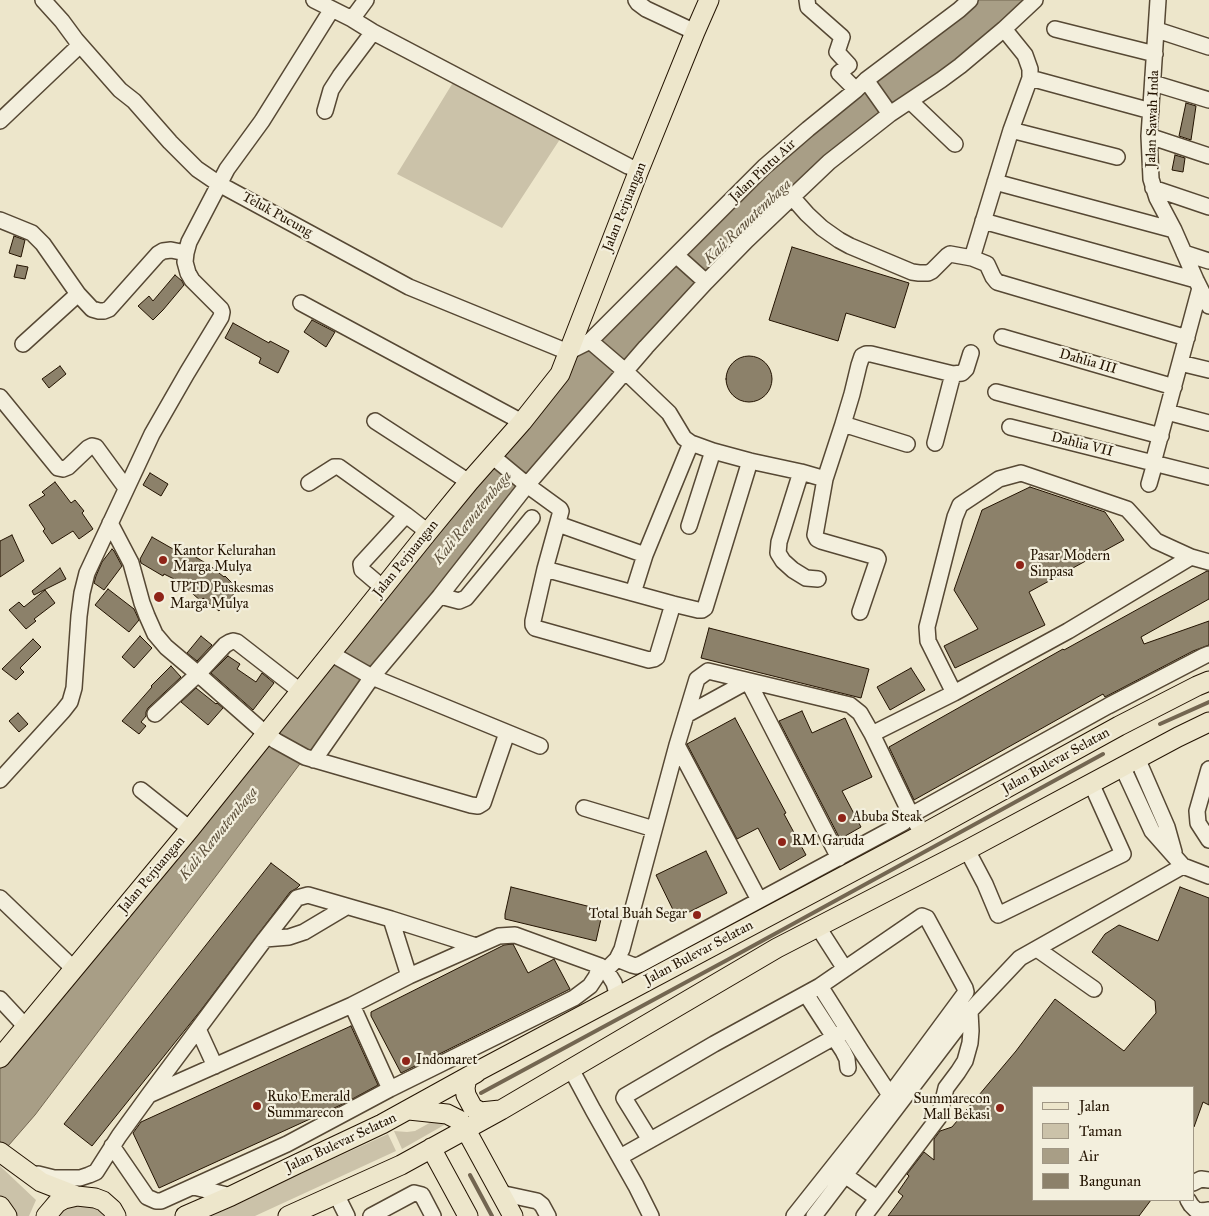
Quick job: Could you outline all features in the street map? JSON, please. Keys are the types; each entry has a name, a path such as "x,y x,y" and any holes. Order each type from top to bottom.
{"main road":[{"name":"Jalan Perjuangan","path":"0,1058 190,829 271,738 300,691 335,656 382,587 469,482 496,459 560,374 639,170 709,0"},
{"name":"Jalan Bulevar Selatan","path":"185,1216 231,1196 409,1110 923,834 1119,726 1209,681"},
{"path":"443,1169 442,1161 445,1154 456,1146 468,1144 471,1137 501,1110 777,948 1209,722"},
{"path":"478,1072 467,1078 465,1088 472,1108 481,1112 501,1110"},
{"path":"409,1110 447,1114 459,1120 471,1137 513,1216"},
{"path":"288,1216 401,1165 431,1148 471,1137"},
{"path":"431,1148 468,1216"},
{"path":"0,1152 41,1182 77,1196 95,1198 112,1209 116,1216"},
{"path":"46,1216 57,1203 77,1196"},
{"path":"0,1206 7,1216"}],"street":[{"name":"Teluk Pucung","path":"44,0 80,45 120,90 134,101 197,169 219,184 409,287 568,352"},
{"path":"314,0 620,162 639,170"},
{"path":"352,19 366,0"},
{"path":"636,0 638,4 646,9 695,32"},
{"path":"807,0 808,7 842,37 838,52 849,65 839,73 865,88 889,113"},
{"path":"947,0 965,5"},
{"path":"310,759 368,675 440,596 525,483 704,280 843,150 889,113 910,101 960,66 1035,0"},
{"name":"Jalan Sawah Inda","path":"1158,0 1150,136 1151,180 1153,188 1209,306"},
{"name":"Jalan Pintu Air","path":"568,352 590,341 680,259 764,167 808,129 865,88 965,5"},
{"path":"0,780 70,702 74,688 82,593 87,573 152,434 221,317 221,308 192,280 188,273 185,262 189,242 228,169 262,120 332,9"},
{"path":"1055,28 1154,54"},
{"path":"972,258 1030,78 1030,69 1026,55 1004,29"},
{"path":"1157,30 1209,47"},
{"path":"325,111 328,97 336,82 372,32"},
{"path":"0,121 80,45"},
{"path":"1030,78 1151,111"},
{"path":"1153,83 1209,100"},
{"path":"910,101 955,144"},
{"path":"1012,130 1117,157"},
{"path":"1150,136 1209,156"},
{"path":"995,182 1174,230"},
{"path":"1153,188 1209,207"},
{"path":"792,197 822,228 839,240 912,272 928,273 950,254 972,258 987,264 997,282 1187,338"},
{"path":"0,220 37,238 78,294 92,309 99,311 109,309 158,254 171,250 186,252"},
{"path":"983,222 1198,284 1187,338 1149,484"},
{"path":"1184,253 1209,261"},
{"path":"680,259 704,280"},
{"path":"23,344 78,294"},
{"path":"301,303 522,422"},
{"name":"Dahlia III","path":"1002,337 1174,387"},
{"path":"590,341 669,413 684,438 692,443 713,451 825,479"},
{"path":"860,612 878,559 877,557 821,541 815,535 825,479 862,356 871,354 953,374 962,373 966,369 971,353"},
{"path":"1180,363 1209,370"},
{"path":"935,442 953,374"},
{"path":"996,392 1160,436"},
{"path":"0,397 58,468 68,467 88,448 96,447 126,488"},
{"path":"1167,412 1209,423"},
{"path":"375,421 469,482"},
{"path":"843,424 906,444"},
{"name":"Dahlia VII","path":"1010,427 1209,477"},
{"path":"633,594 645,555 692,443"},
{"path":"689,526 713,451"},
{"path":"496,459 560,509 561,514 532,621 535,628 649,660 657,657 673,604"},
{"path":"545,569 673,604 698,610 705,608 750,461"},
{"path":"309,483 334,467 339,467 428,532"},
{"path":"801,472 778,553 783,561 793,570 806,578 818,579"},
{"path":"954,693 928,642 927,627 955,516 960,505 999,479 1021,473 1127,509 1156,540 1191,557 1209,562"},
{"path":"382,587 362,570 361,564 406,515"},
{"path":"440,596 459,601 466,598 532,518"},
{"path":"110,523 131,563 142,603 156,634 166,647 271,738 310,759 478,806 483,803 507,733"},
{"path":"558,524 645,555"},
{"path":"872,734 954,693 1068,631 1191,557"},
{"path":"155,714 198,674 225,645 233,641 237,642 300,691"},
{"path":"616,959 636,966 641,964 839,858 1108,706 1209,654"},
{"path":"335,656 368,675 540,746"},
{"path":"112,1146 147,1197 161,1201 287,1144 574,998 590,986 603,968 616,959 622,949 686,714 697,679 708,671 850,705 860,713 872,734 907,819 923,834"},
{"path":"748,682 839,858"},
{"path":"686,714 748,682"},
{"path":"677,745 759,900"},
{"path":"1130,762 1167,827 1179,861 1209,876"},
{"path":"1209,769 1198,811 1198,823 1209,840"},
{"path":"967,850 985,884 998,915 1123,854 1091,783"},
{"path":"141,790 190,829"},
{"path":"584,808 654,829"},
{"path":"794,1216 864,1139 970,1012 1020,958 1179,861"},
{"path":"24,1170 54,1178 84,1177 96,1172 148,1096 297,898 308,895 476,946"},
{"path":"0,898 74,969"},
{"path":"265,939 289,937 304,932 346,906"},
{"path":"650,1140 624,1098 625,1096 714,1044 820,986 924,916 927,918 966,992 890,1095 864,1139 846,1176 814,1216"},
{"path":"391,919 409,976"},
{"path":"818,927 845,969"},
{"path":"148,1096 499,936 515,935 603,968 614,983 618,997"},
{"path":"1036,949 1094,988"},
{"path":"820,986 890,1095"},
{"path":"806,994 846,1057 848,1068"},
{"path":"0,999 26,1027"},
{"path":"352,1004 390,1090"},
{"path":"864,1216 938,1117 946,1088 965,1061 971,1038 970,1012"},
{"path":"198,1029 215,1066"},
{"path":"620,1157 847,1030"},
{"path":"571,1069 651,1216"},
{"path":"287,1144 318,1154"},
{"path":"268,1152 295,1164"},
{"path":"846,1176 877,1198"},
{"path":"1194,1182 1201,1179 1209,1180"},
{"path":"194,1187 231,1196"},
{"path":"371,1216 414,1193 422,1196 434,1216"},
{"path":"500,1193 537,1201 548,1216"},
{"path":"336,1194 347,1216"},
{"path":"1189,1201 1196,1210 1209,1210"}],"green space":[{"path":"457,76 564,133 502,228 397,174"},
{"path":"442,1116 453,1120 402,1149 394,1131 415,1131"},
{"path":"388,1134 396,1151 255,1216 207,1216"},
{"path":"0,1166 36,1200 29,1216 18,1216 0,1196"},
{"path":"82,1204 94,1207 104,1216 56,1216 58,1212 69,1206"}],"water":[{"name":"Kali Rawatembaga","path":"970,0 1035,0 883,119 646,347 314,760 305,757 35,1115 2,1153 0,1152 0,1058 568,352 764,167"}],"building":[{"path":"1186,103 1196,106 1191,140 1179,136"},
{"path":"1175,155 1185,158 1183,172 1172,170"},
{"path":"14,236 25,240 21,257 9,253"},
{"path":"792,247 909,283 895,328 846,313 838,341 769,320"},
{"path":"17,265 28,267 25,279 14,277"},
{"path":"175,275 184,285 153,320 138,306 149,296 153,301"},
{"path":"312,320 335,332 326,347 304,332"},
{"path":"233,323 269,343 270,341 289,351 278,373 259,363 261,358 225,338"},
{"path":"749,356 762,360 768,366 772,379 768,392 762,398 749,402 736,398 730,392 726,379 730,366 736,360"},
{"path":"60,366 66,374 49,388 42,379"},
{"path":"150,473 168,484 161,496 143,485"},
{"path":"55,482 71,503 75,500 84,511 82,513 93,529 79,539 73,531 52,544 43,531 45,529 29,505 45,495 42,492"},
{"name":"Pasar Modern Sinpasa","path":"1030,487 1105,512 1124,540 1029,592 1045,625 955,668 944,646 978,629 954,590 982,510"},
{"path":"12,535 24,561 0,577 0,541"},
{"path":"152,537 180,553 182,549 209,565 225,576 238,589 219,611 203,598 201,601 178,581 164,574 163,576 141,563 140,559"},
{"path":"112,549 122,566 104,590 94,583 102,562"},
{"path":"60,568 66,579 34,595 32,591"},
{"path":"1209,571 1209,599 1141,637 1144,644 1209,621 1209,645 1193,651 1105,697 1103,694 914,800 889,747"},
{"path":"108,589 134,609 139,620 129,632 95,605"},
{"path":"45,590 55,603 34,619 36,621 26,629 9,610 19,602 24,607"},
{"path":"709,628 869,669 861,698 701,658"},
{"path":"140,636 152,648 134,668 122,657"},
{"path":"201,636 212,645 197,661 187,653"},
{"path":"33,639 41,647 20,668 24,672 16,680 2,669"},
{"path":"228,656 240,664 237,669 256,682 262,673 274,683 253,710 211,673"},
{"path":"171,666 181,677 148,708 146,716 141,722 146,726 139,734 122,721 151,686"},
{"path":"911,668 925,690 890,710 877,687"},
{"path":"196,688 223,708 208,725 181,702"},
{"path":"802,711 812,733 845,718 872,777 842,791 861,827 840,839 779,721"},
{"path":"18,713 28,724 19,732 9,721"},
{"path":"735,718 786,813 784,814 806,855 780,870 758,828 737,839 687,744"},
{"path":"706,851 727,893 677,918 656,875"},
{"path":"271,863 300,885 290,892 201,1010 92,1146 64,1124"},
{"path":"511,887 603,910 596,941 505,919"},
{"name":"Summarecon Mall Bekasi","path":"1180,887 1209,898 1209,1105 1203,1102 1194,1127 1194,1086 1032,1086 1032,1201 1150,1201 1139,1216 888,1216 903,1196 898,1192 909,1176 907,1174 924,1152 934,1160 934,1139 940,1131 952,1127 1016,1051 1055,999 1124,1051 1156,1013 1155,1001 1092,952 1105,934 1119,925 1158,941"},
{"path":"513,944 528,973 554,959 570,989 401,1073 371,1016 371,1012 504,945"},
{"name":"Ruko Emerald Summarecon","path":"351,1026 378,1085 345,1103 159,1188 133,1133 141,1122"}],"waterway":[{"path":"1160,724 1209,702"},
{"path":"481,1093 1103,754"},
{"path":"470,1175 492,1216"}],"place":[{"name":"Kantor Kelurahan Marga Mulya","path":"163,560"},
{"name":"Pasar Modern Sinpasa","path":"1020,565"},
{"name":"UPTD Puskesmas Marga Mulya","path":"159,597"},
{"name":"Abuba Steak","path":"842,818"},
{"name":"RM. Garuda","path":"782,842"},
{"name":"Total Buah Segar","path":"697,915"},
{"name":"Indomaret","path":"406,1061"},
{"name":"Ruko Emerald Summarecon","path":"257,1106"},
{"name":"Summarecon Mall Bekasi","path":"1000,1108"}]}
